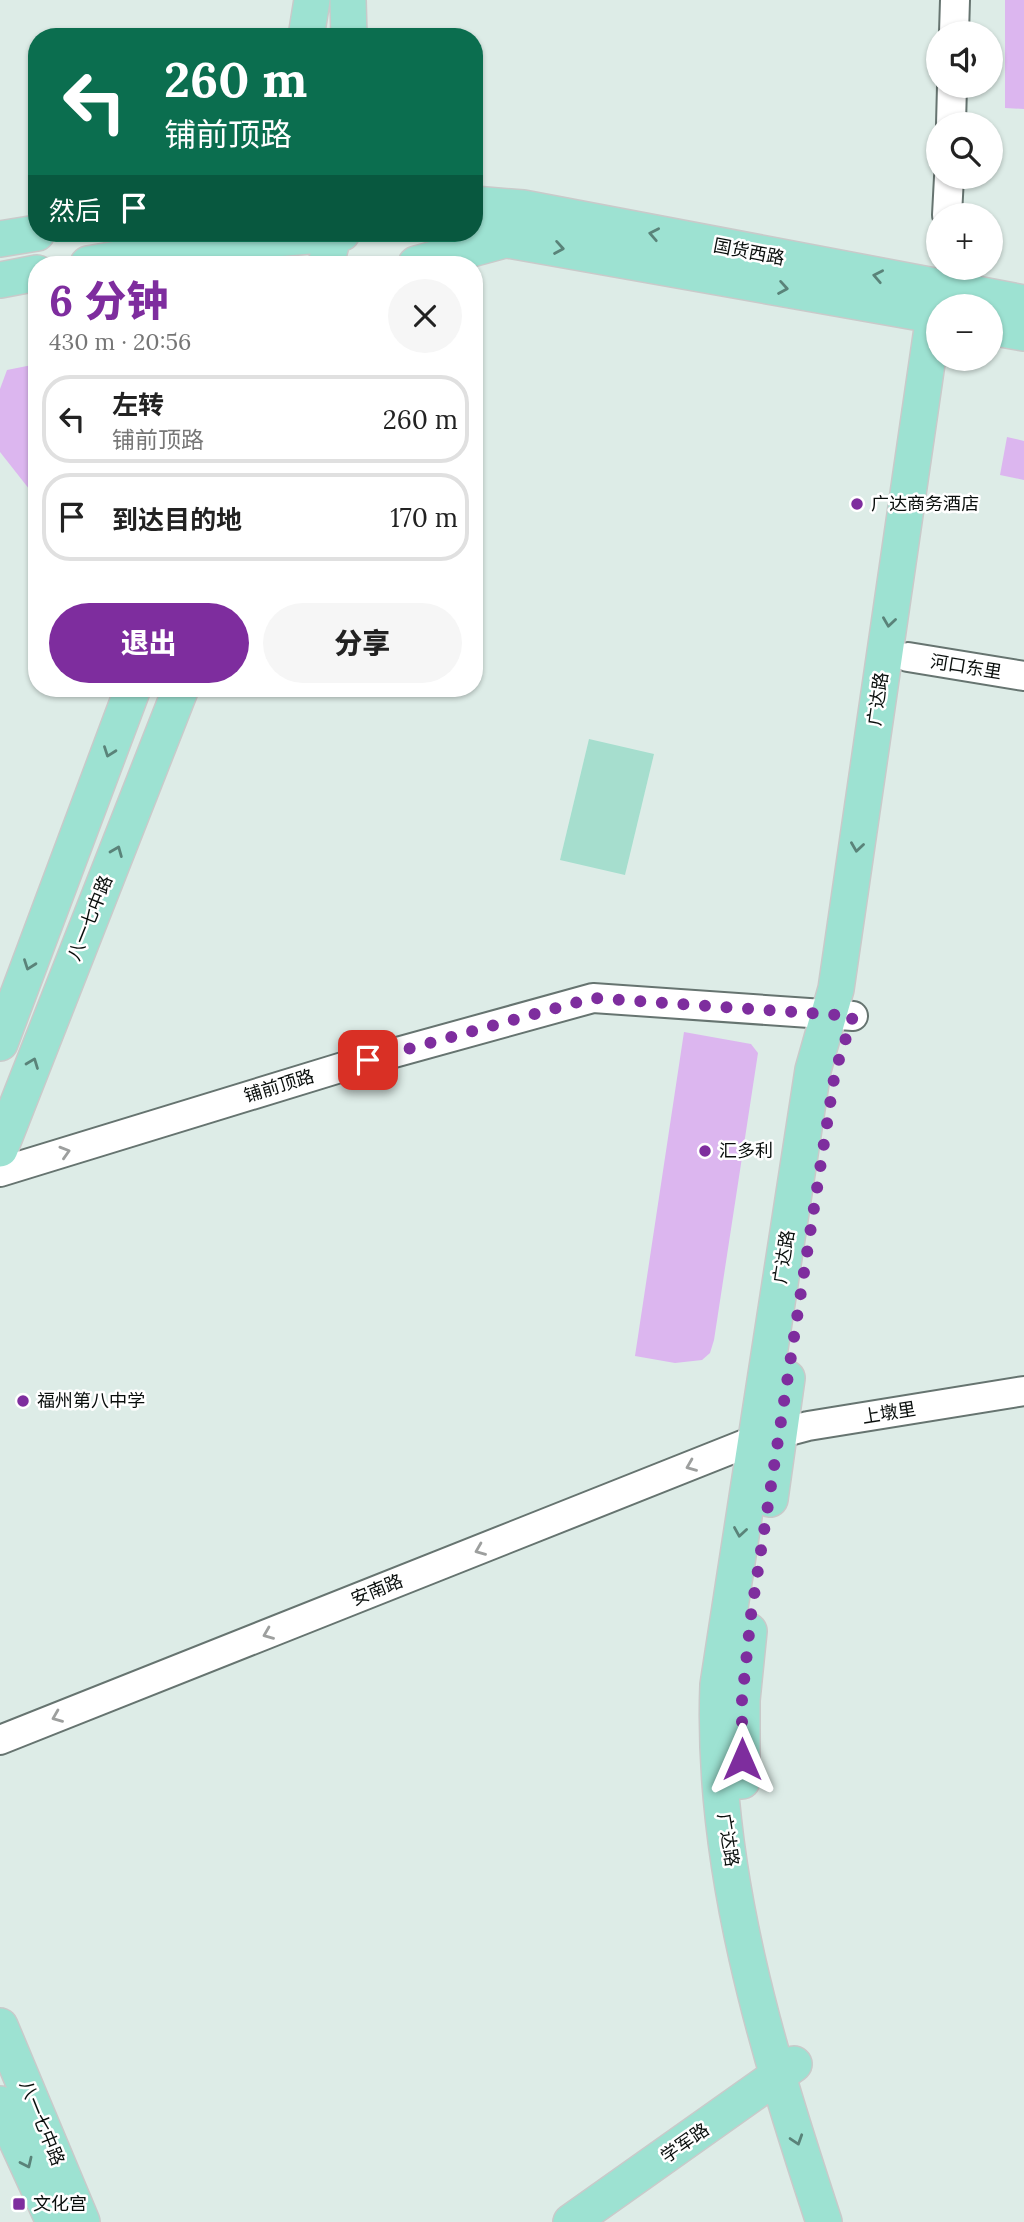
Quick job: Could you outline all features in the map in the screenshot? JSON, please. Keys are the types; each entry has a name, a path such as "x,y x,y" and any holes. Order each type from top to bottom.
{"main road":[{"path":"307,28 312,0"},
{"path":"319,0 344,26"},
{"path":"483,186 523,208"},
{"name":"国货西路","path":"483,205 523,208 926,296"},
{"path":"0,239 28,234"},
{"name":"国货西路","path":"483,236 926,297"},
{"path":"446,256 507,240"},
{"path":"148,256 188,247 294,244"},
{"path":"0,280 28,275"},
{"name":"国货西路","path":"1003,302 1024,303"},
{"path":"1003,329 1024,333"},
{"name":"广达路","path":"842,1015 932,371"},
{"name":"广达路","path":"824,2222 790,2081 750,1862 742,1759 747,1647 768,1436 813,1070 842,1015 908,657 946,371"},
{"path":"0,1043 130,697"},
{"name":"八一七中路","path":"0,1149 177,697"},
{"name":"八一七中路","path":"0,2026 82,2222"},
{"name":"广达路","path":"790,2081 848,2222"},
{"name":"学军路","path":"571,2222 790,2081"},
{"name":"学军路","path":"610,2222 790,2081"},
{"name":"八一七中路","path":"0,2104 54,2222"}],"street":[{"path":"955,21 956,0"},
{"name":"河口东里","path":"908,657 1024,676"},
{"name":"铺前顶路","path":"0,1172 343,1067 593,998 842,1015"},
{"name":"上墩里","path":"768,1436 1024,1391"},
{"name":"安南路","path":"0,1740 768,1436"}],"green space":[{"path":"589,739 654,754 625,875 560,860"}],"building":[{"path":"1005,0 1024,0 1024,109 1005,108"},
{"path":"28,366 28,488 0,452 0,389 7,370"},
{"path":"1007,437 1024,441 1024,480 1000,475"},
{"name":"汇多利","path":"684,1032 751,1044 758,1053 714,1340 710,1353 702,1360 675,1363 635,1356"}],"place":[{"name":"广达商务酒店","path":"857,504"},
{"name":"汇多利","path":"705,1151"},
{"name":"福州第八中学","path":"23,1401"},
{"name":"文化宫","path":"19,2204"}],"route":[{"path":"368,1060 593,998 853,1016 835,1072 751,1615 742,1700 742,1759"}]}
